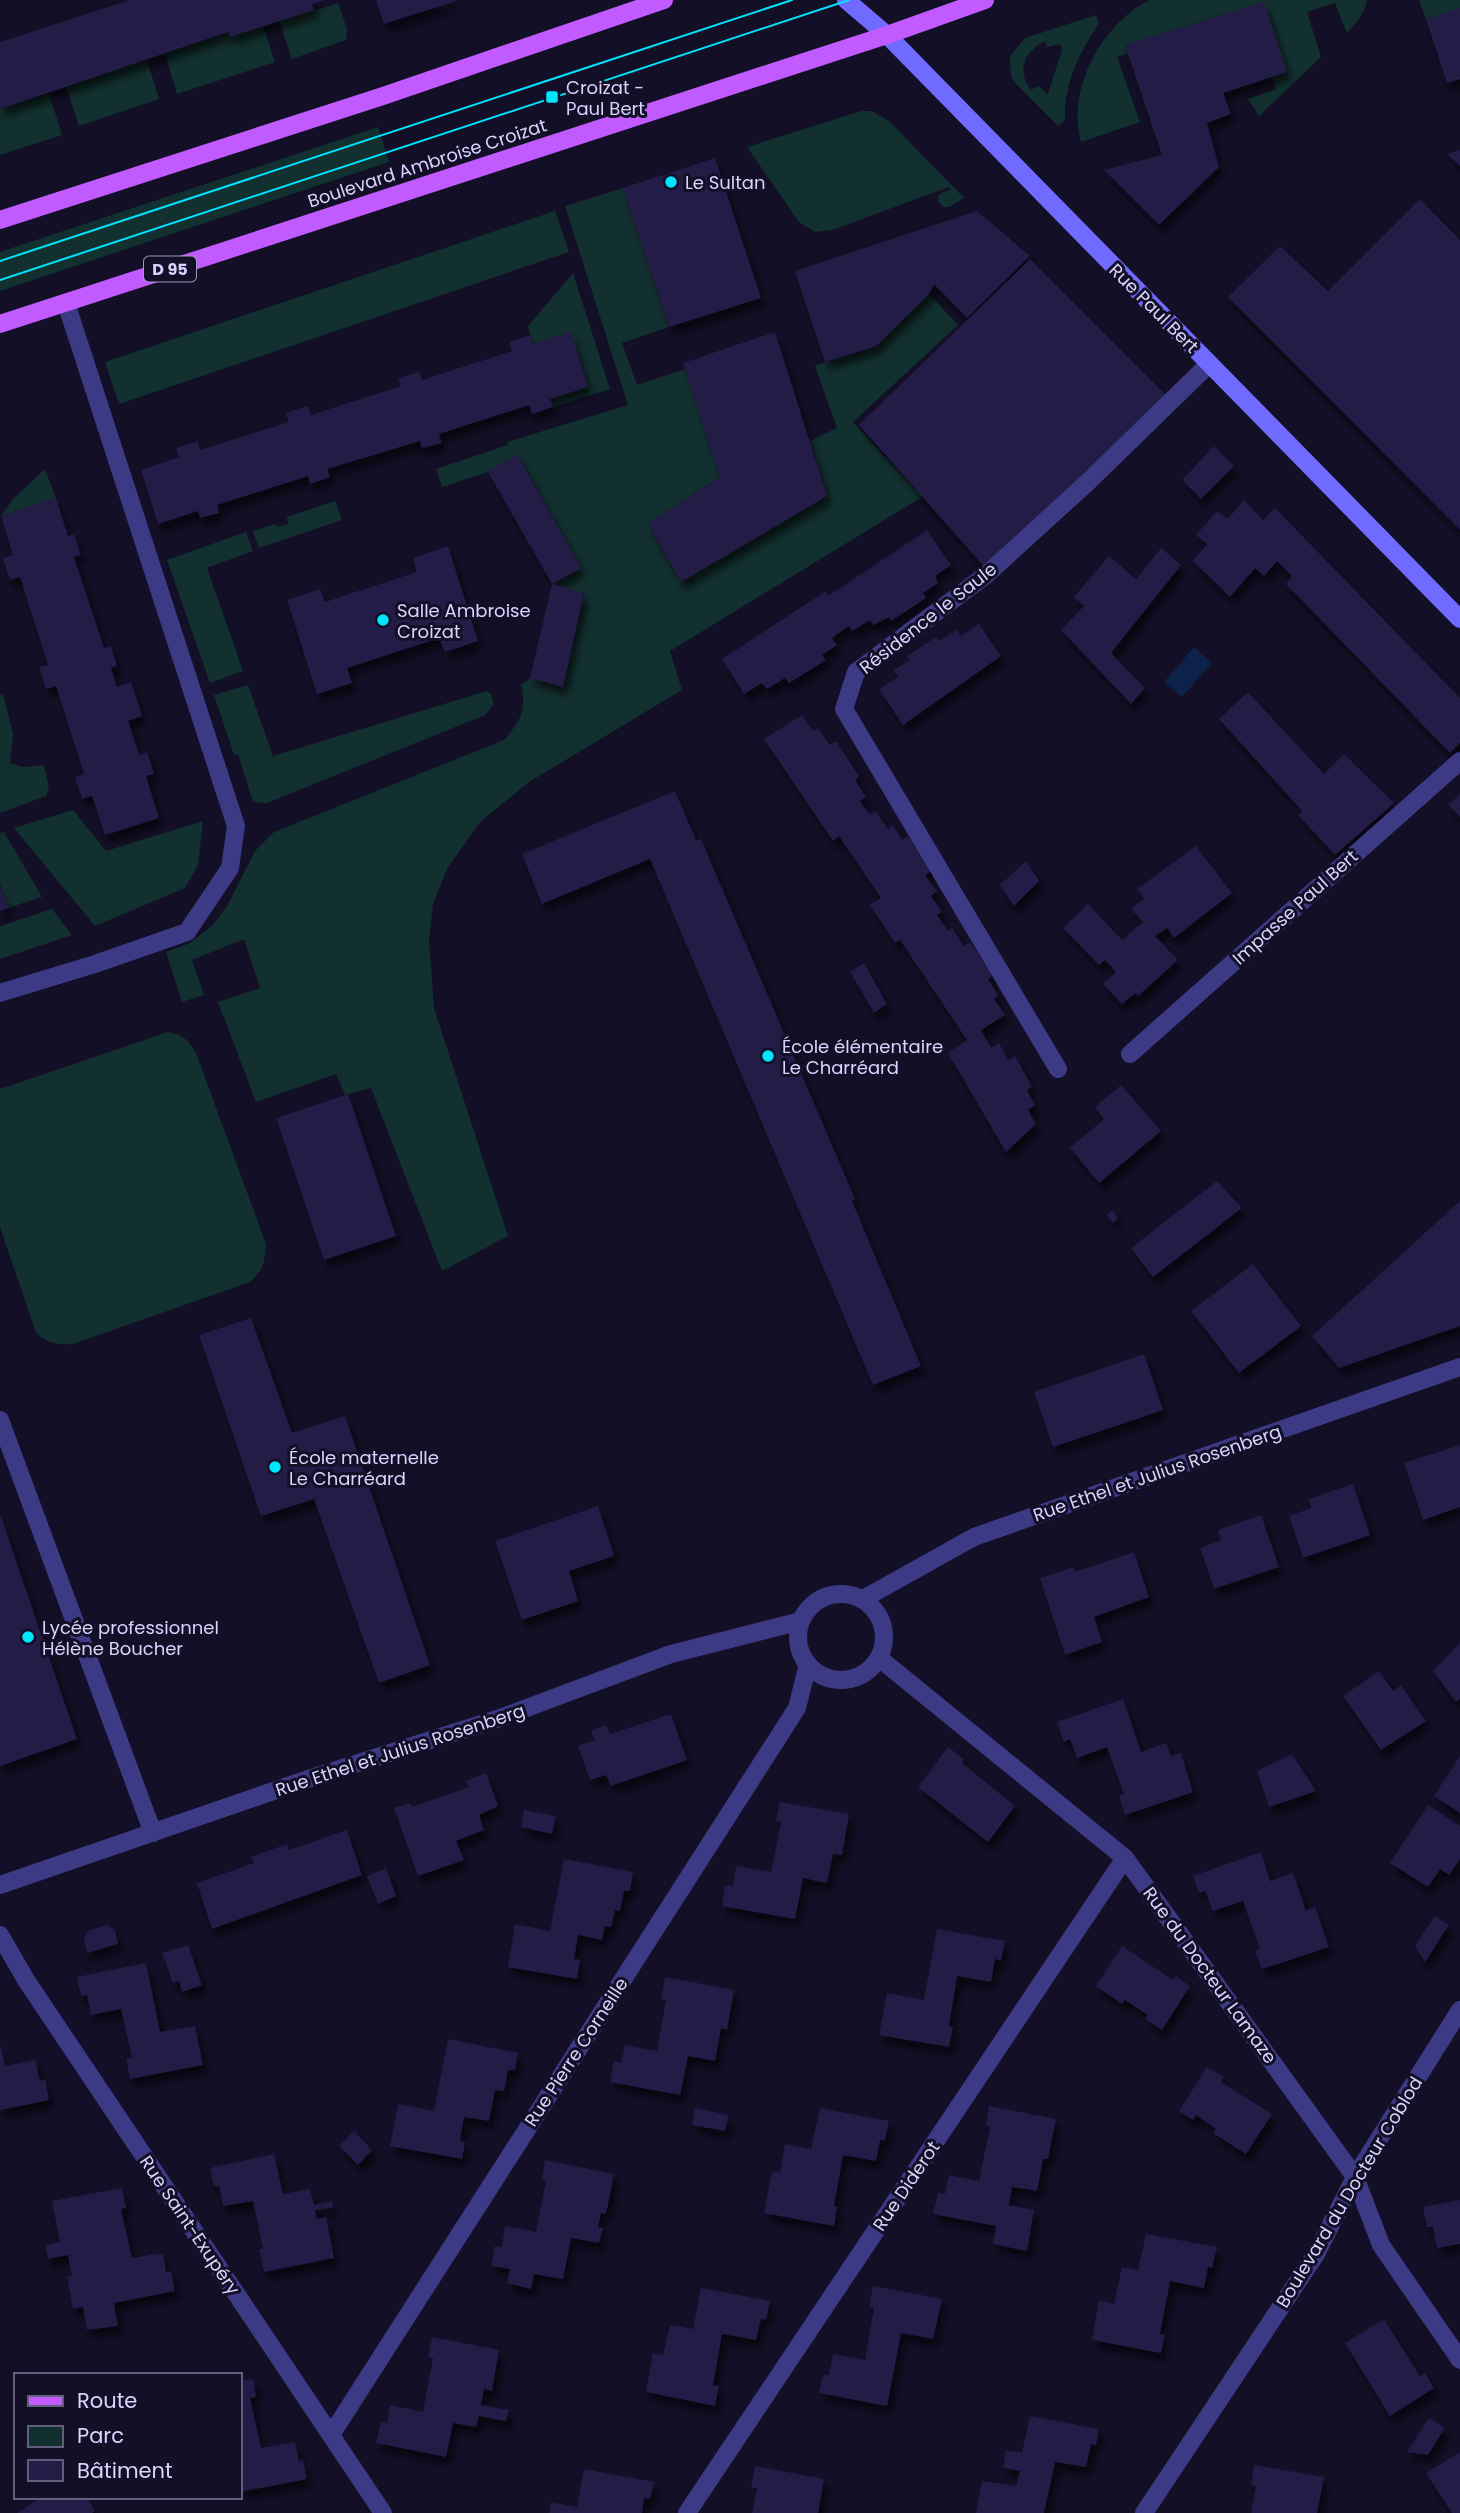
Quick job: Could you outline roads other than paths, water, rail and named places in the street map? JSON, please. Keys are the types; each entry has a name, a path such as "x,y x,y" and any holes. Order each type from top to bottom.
{"main road":[{"path":"0,220 383,96 664,0"},
{"name":"Boulevard Ambroise Croizat","path":"0,324 887,35 985,0"}],"street":[{"name":"Rue Paul Bert","path":"846,0 887,35 1460,619"},
{"path":"0,993 187,932 230,868 236,826 66,303"},
{"name":"Résidence le Saule","path":"1058,1069 844,709 856,672 986,575 1088,482 1209,364"},
{"name":"Impasse Paul Bert","path":"1130,1054 1460,761"},
{"name":"Rue Ethel et Julius Rosenberg","path":"863,1599 974,1537 1460,1367"},
{"path":"0,1420 153,1833"},
{"path":"834,1594 849,1594 863,1599 882,1621 885,1640 879,1658 864,1674 845,1680 824,1676 807,1664 799,1643 801,1621 809,1608 820,1599 834,1594"},
{"name":"Rue Ethel et Julius Rosenberg","path":"0,1885 311,1778 500,1718 671,1654 801,1621"},
{"name":"Rue du Docteur Lamaze","path":"879,1658 1125,1858 1355,2177 1381,2245 1460,2360"},
{"name":"Rue Pierre Corneille","path":"331,2435 797,1708 807,1664"},
{"name":"Rue Diderot","path":"687,2513 1125,1858"},
{"name":"Rue Saint-Exupéry","path":"0,1934 34,1991 383,2513"},
{"name":"Boulevard du Docteur Coblod","path":"1144,2513 1316,2254 1355,2177 1460,2010"}],"water":[{"path":"1194,647 1212,663 1182,697 1164,682"}],"tram line":[{"path":"0,261 792,0"},
{"path":"0,280 849,0"}],"place":[{"name":"Croizat - Paul Bert","path":"552,97"},
{"name":"Le Sultan","path":"671,182"},
{"name":"Salle Ambroise Croizat","path":"383,620"},
{"name":"École élémentaire Le Charréard","path":"768,1056"},
{"name":"École maternelle Le Charréard","path":"275,1467"},
{"name":"Lycée professionnel Hélène Boucher","path":"28,1637"}]}
